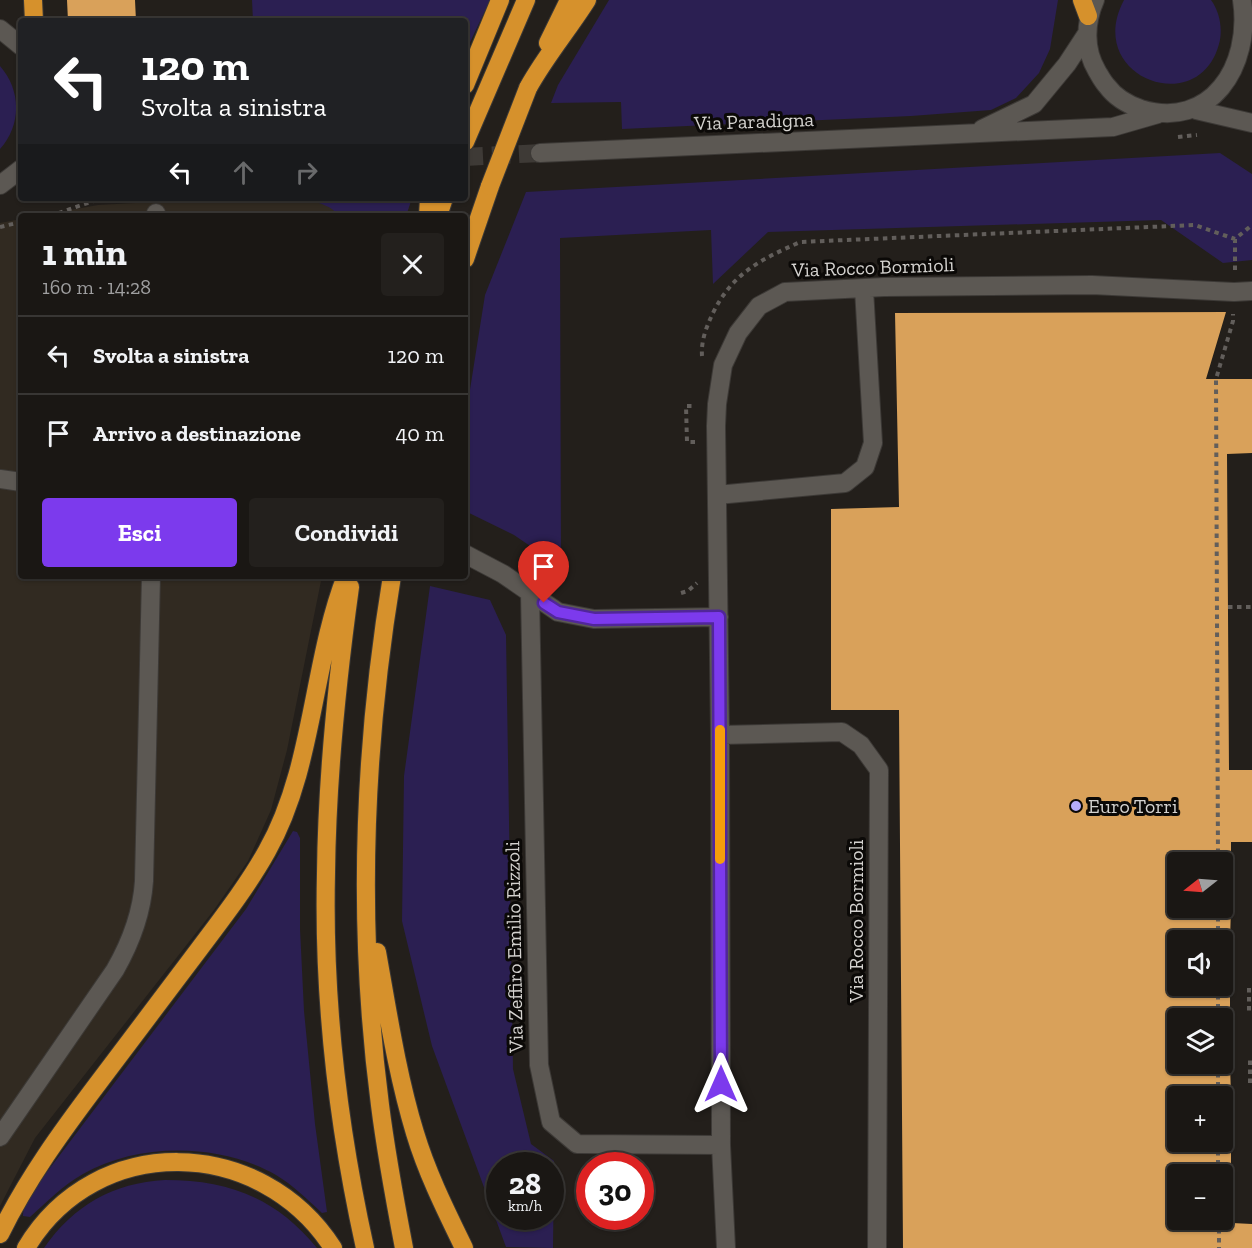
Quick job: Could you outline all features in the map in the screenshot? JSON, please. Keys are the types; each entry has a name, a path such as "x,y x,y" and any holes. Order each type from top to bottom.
{"highway":[{"path":"33,0 34,18"},
{"path":"468,78 500,0"},
{"path":"468,133 526,0"},
{"path":"468,250 528,88 569,0"},
{"path":"528,88 538,69 565,35 587,0"},
{"path":"0,1234 20,1195 47,1153 234,903 268,849 292,789 315,702 331,621 344,579"},
{"path":"352,579 331,755 326,922 328,980 337,1078 345,1138 365,1248"},
{"path":"392,579 373,722 366,871 366,931 380,1106 404,1248"},
{"path":"366,871 370,910 388,1015 408,1109 434,1183 465,1248"},
{"path":"26,1248 49,1217 66,1200 92,1182 120,1170 168,1163 219,1168 242,1174 271,1187 304,1212 333,1248"}],"street":[{"name":"Via Paradigna","path":"540,153 1113,127 1158,114 1196,110 1217,98 1234,81 1249,50 1248,14 1242,0"},
{"name":"Via Paradigna","path":"1088,5 1086,35 1093,63 1108,88 1131,105 1158,114"},
{"path":"0,29 18,44"},
{"name":"Via Paradigna","path":"970,134 1034,104 1067,64 1086,35"},
{"path":"1196,110 1252,123"},
{"path":"0,187 18,172"},
{"path":"0,187 18,188"},
{"name":"Via Rocco Bormioli","path":"726,1248 721,1145 717,404 723,365 738,333 759,306 785,291 1092,285 1252,291"},
{"path":"717,495 845,483 865,467 873,443 864,289"},
{"path":"0,478 18,481"},
{"path":"468,556 493,568 558,612 594,619 719,617"},
{"path":"0,1137 115,970 126,951 139,916 144,881 151,579"},
{"name":"Via Zeffiro Emilio Rizzoli","path":"530,593 538,1065 551,1122 577,1144 721,1145"},
{"name":"Via Rocco Bormioli","path":"720,735 842,732 861,745 879,770 877,1248"}],"path":[{"path":"59,213 93,201"},
{"path":"0,227 18,223"},
{"path":"702,364 701,344 721,296 736,279 759,260 800,242 1195,225 1236,240"},
{"path":"1216,379 1218,852"},
{"path":"702,442 687,442 686,406 703,406"},
{"path":"673,596 688,591 699,579"},
{"path":"1228,607 1252,607"},
{"path":"1249,988 1249,1015"},
{"path":"1250,1059 1250,1083"},
{"path":"1219,1230 1219,1248"}],"shaded area":[{"path":"252,0 490,0 468,47 468,18 253,18"},
{"path":"609,0 1058,0 1050,49 1039,73 1016,98 991,110 911,116 622,129 621,102 551,103 558,85"},
{"path":"1124,0 1211,0 1219,16 1221,33 1219,44 1207,67 1190,80 1169,84 1149,79 1131,68 1119,50 1115,27"},
{"path":"0,66 12,86 16,107 12,129 0,149"},
{"path":"1220,153 1252,174 1252,260 1223,263 1161,220 768,232 713,284 711,230 560,238 561,567 514,535 468,512 468,402 485,295 526,192"},
{"path":"171,201 411,201 407,213 54,213 98,205"},
{"path":"316,201 411,201 407,213 336,213"},
{"path":"18,220 18,579 321,579 287,750 271,810 248,861 214,910 35,1138 0,1206 0,223"},
{"path":"430,586 490,600 506,635 513,1069 531,1144 542,1152 486,1152 486,1193 432,1046 402,921 404,776"},
{"path":"293,831 297,832 300,838 300,929 304,1011 315,1124 327,1212 322,1213 283,1179 254,1164 205,1152 180,1151 129,1156 105,1164 69,1183 30,1217 23,1216 28,1199 47,1172 246,909"},
{"path":"165,1180 210,1184 250,1195 285,1216 317,1248 44,1248 68,1220 96,1199 128,1186"},
{"path":"500,1230 553,1230 553,1248 506,1247"}],"building":[{"path":"67,0 135,0 136,18 68,18"},
{"name":"Euro Torri","path":"1226,312 1206,379 1252,379 1252,453 1227,454 1229,770 1252,770 1252,842 1231,842 1231,852 1167,852 1167,918 1231,918 1230,930 1167,930 1167,996 1230,996 1230,1008 1167,1008 1167,1074 1230,1074 1231,1086 1167,1086 1167,1152 1231,1152 1231,1164 1167,1164 1167,1230 1233,1230 1233,1223 1252,1224 1252,1248 903,1248 899,710 831,710 831,509 899,507 895,313"}],"tunnel":[{"path":"468,157 540,153"}],"slow traffic":[{"path":"720,730 720,859"}],"place":[{"name":"Euro Torri","path":"1076,806"}],"route":[{"path":"544,603 558,612 594,619 719,617 721,1084"}]}
